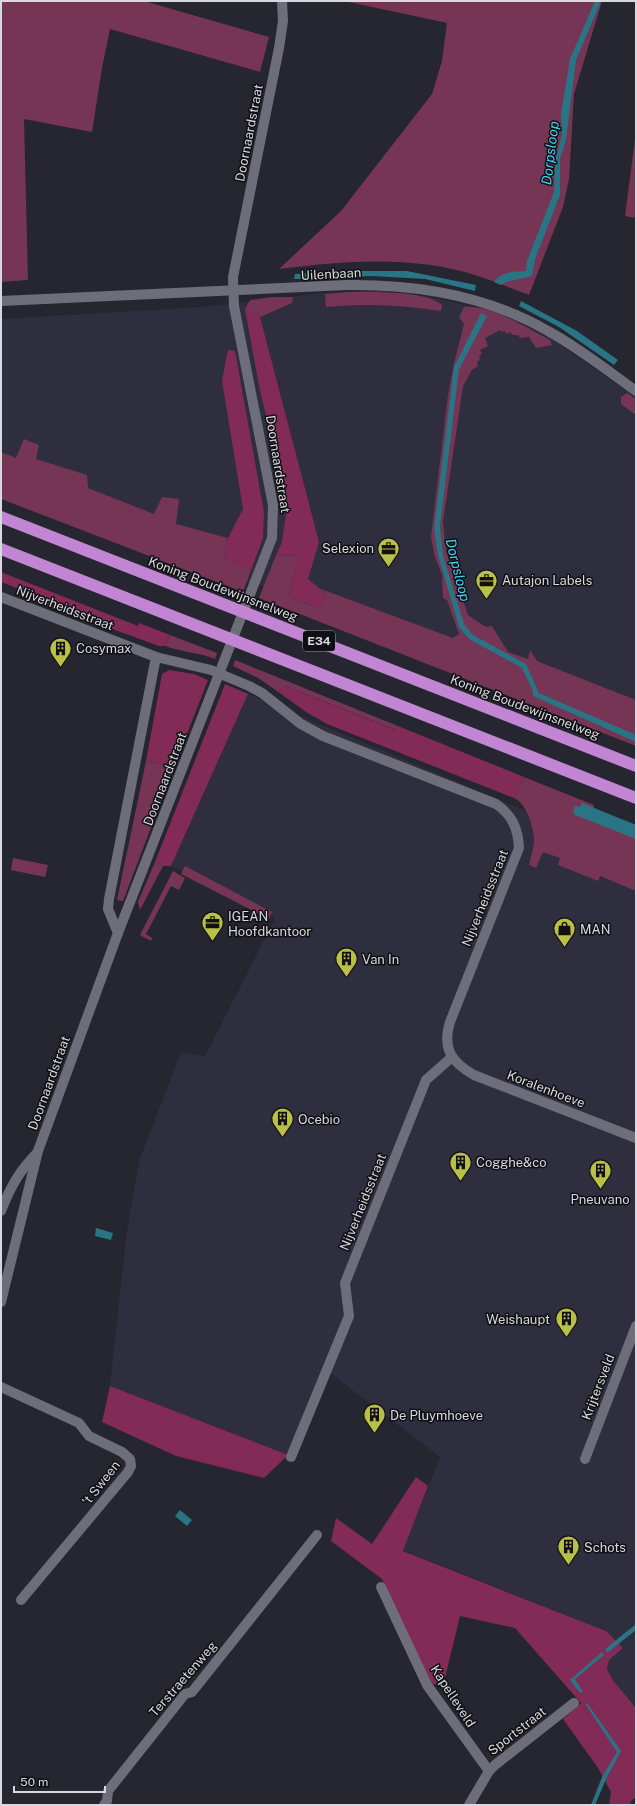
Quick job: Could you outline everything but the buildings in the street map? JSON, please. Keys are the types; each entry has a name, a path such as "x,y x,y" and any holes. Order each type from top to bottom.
{"highway":[{"name":"Koning Boudewijnsnelweg","path":"1,517 636,766"},
{"name":"E34","path":"1,549 636,798"}],"street":[{"name":"Doornaardstraat","path":"1,1302 38,1151 118,934 267,552 274,527 273,505 234,306 234,273 279,48 283,21 282,1"},
{"name":"Uilenbaan","path":"1,301 378,285 429,289 452,293 495,306 530,321 575,347 636,391"},
{"name":"Nijverheidsstraat","path":"1,597 156,657 211,670 249,686 262,692 302,724 322,736 496,804 505,810 514,822 518,835 519,848 446,1034 452,1057 426,1080 423,1087 345,1283 349,1316 291,1457"},
{"name":"Doornaardstraat","path":"118,934 108,909 109,899 156,657"},
{"name":"Koralenhoeve","path":"452,1057 462,1068 474,1075 636,1138"},
{"name":"Doornaardstraat","path":"1,1211 22,1168 38,1151"},
{"name":"Krijtersveld","path":"585,1458 636,1326"},
{"name":"'t Sween","path":"1,1387 79,1423 89,1436 122,1452 130,1459 131,1466 128,1472 21,1600"},
{"name":"Terstraetenweg","path":"104,1805 107,1801 108,1791 185,1694 192,1692 316,1535"},
{"name":"Kapelleveld","path":"381,1587 427,1685 489,1771"},
{"name":"Sportstraat","path":"469,1805 479,1791 489,1771 574,1703"}],"shaded area":[{"path":"1,1 144,1 269,37 260,72 110,29 92,132 24,119 28,280 1,282"},
{"path":"344,1 602,1 574,94 569,179 563,207 529,295 475,275 427,264 402,262 353,262 279,269 341,211 432,94 442,61 447,23"},
{"path":"636,131 636,218 625,216"},
{"path":"375,290 436,298 499,313 550,338 636,397 636,700 537,661 530,651 528,660 508,652 492,671 264,586 235,581 1,483 1,319 203,307 324,293"},
{"path":"349,292 411,294 434,300 442,305 441,311 384,305 326,307 325,294"},
{"path":"273,297 293,297 292,303 260,317 245,309 250,300"},
{"path":"464,307 485,309 497,313 520,323 550,340 552,345 536,348 529,337 520,338 518,335 513,335 510,332 507,334 505,331 501,332 500,330 485,338 488,346 480,350 482,354 479,356 480,360 477,362 478,366 472,370 463,386 443,522 446,551 468,615 486,627 492,626 508,652 528,659 530,650 537,661 636,700 636,746 259,598 276,555 298,556 289,596 320,609 326,594 318,588 453,638 459,634 447,600 443,598 442,575 435,557 431,537 448,395 464,324 459,317"},
{"path":"245,309 260,317 319,542 308,579 326,594 320,609 289,596 298,556 276,555 282,542 286,514 279,469 259,386"},
{"path":"228,350 235,351 264,512 263,538 251,570 224,558 228,538 243,509 222,381"},
{"path":"627,393 636,399 636,415 621,404 621,397"},
{"path":"24,439 39,445 36,459 87,475 88,488 154,514 162,497 179,499 176,524 228,538 224,558 251,570 243,592 1,499 1,452 16,458"},
{"path":"1,572 138,626 139,623 170,635 165,646 159,646 30,599 32,594 1,582"},
{"path":"170,635 217,653 215,659 165,646"},
{"path":"235,660 398,726 396,730 285,686 277,691 258,678 233,666"},
{"path":"169,670 194,674 208,680 174,767 146,761 162,674"},
{"path":"225,684 248,694 171,866 163,866 155,862"},
{"path":"285,686 395,730 398,726 524,777 514,798 327,724 306,712 277,691"},
{"path":"248,694 636,857 636,1708 612,1679 607,1669 609,1660 606,1631 403,1550 440,1457 325,1369 288,1455 110,1386 126,1237 139,1161 181,1052 205,1057 275,918 171,866"},
{"path":"146,761 174,767 123,901 117,900"},
{"path":"524,777 594,805 594,809 636,825 636,891 600,876 598,881 558,865 560,858 543,852 536,868 529,865 534,843 533,829 526,810 514,798"},
{"path":"13,858 48,865 45,877 11,870"},
{"path":"155,862 163,866 140,910 138,902"},
{"path":"185,866 272,912 269,919 181,874"},
{"path":"173,871 185,878 179,890 171,886 146,934 152,938 151,941 140,935"},
{"path":"110,1386 288,1455 264,1478 176,1456 102,1422"},
{"path":"416,1477 428,1486 403,1551 606,1631 623,1648 609,1660 607,1669 612,1679 636,1708 636,1797 630,1802 632,1805 609,1805 611,1792 598,1768 563,1719 581,1703 515,1628 460,1616 443,1686 428,1683 382,1579 331,1541 336,1518 372,1544"}],"water":[{"path":"595,1 601,1 576,60 566,140 560,159 560,195 535,259 532,276 506,282 501,285 494,282 500,276 512,272 526,271 527,261 554,192 555,163 562,134 561,113 570,59"},
{"path":"359,271 407,271 476,285 475,291 425,279 371,276 294,279 295,274"},
{"path":"521,301 577,331 618,360 614,365 559,327 519,306"},
{"path":"481,313 487,316 459,369 440,527 443,555 464,624 473,635 526,664 539,693 636,735 636,742 533,696 533,691 522,668 469,639 459,627 438,555 434,528 454,367"},
{"path":"582,803 636,825 636,839 575,815 573,812 575,806 580,807"},
{"path":"96,1228 113,1233 111,1240 95,1236"},
{"path":"180,1510 192,1520 187,1526 175,1516"},
{"path":"636,1624 636,1630 607,1653 605,1649"},
{"path":"602,1652 604,1655 575,1679 583,1692 580,1693 570,1680"},
{"path":"587,1703 621,1751 607,1777 595,1805 591,1805 602,1777 617,1752 586,1705"}],"place":[{"name":"Selexion","path":"389,568"},
{"name":"Autajon Labels","path":"486,600"},
{"name":"Cosymax","path":"60,668"},
{"name":"IGEAN Hoofdkantoor","path":"213,942"},
{"name":"MAN","path":"565,948"},
{"name":"Van In","path":"346,978"},
{"name":"Ocebio","path":"283,1138"},
{"name":"Cogghe&co","path":"461,1182"},
{"name":"Pneuvano","path":"600,1190"},
{"name":"Weishaupt","path":"566,1338"},
{"name":"De Pluymhoeve","path":"375,1434"},
{"name":"Schots","path":"568,1566"}],"water label":[{"name":"Dorpsloop","path":"550,153"},
{"name":"Dorpsloop","path":"458,570"}]}
